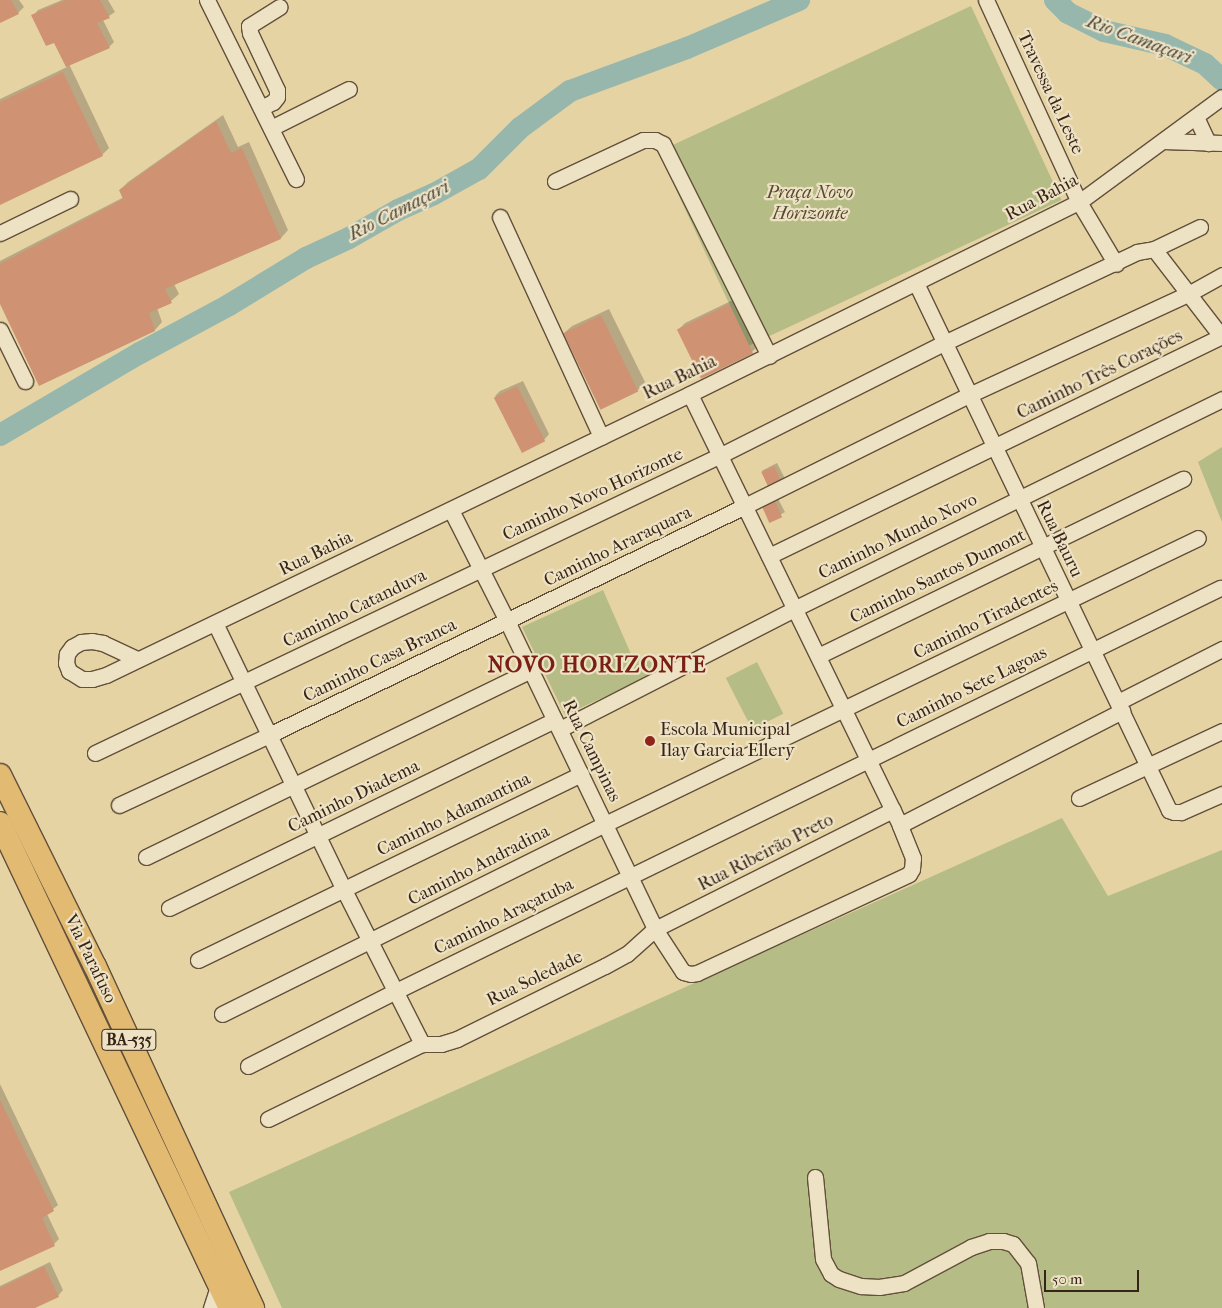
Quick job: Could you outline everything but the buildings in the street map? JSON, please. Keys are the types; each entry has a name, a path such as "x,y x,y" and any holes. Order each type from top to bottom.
{"highway":[{"name":"Via Parafuso","path":"0,775 95,966 253,1308"},
{"name":"Via Parafuso","path":"0,823 230,1308"}],"street":[{"path":"207,0 296,178"},
{"name":"Travessa da Leste","path":"986,0 1079,202 1116,264"},
{"path":"261,108 274,102 277,98 277,90 248,26 280,6"},
{"path":"270,128 349,89"},
{"name":"Rua Bahia","path":"137,659 451,510 1079,202 1222,97"},
{"path":"1196,117 1215,143"},
{"path":"555,181 643,140 655,140 663,144 768,356"},
{"path":"1163,141 1215,143"},
{"path":"0,233 70,199"},
{"path":"500,217 601,437"},
{"name":"Caminho Novo Horizonte","path":"482,569 721,455 944,343 1116,264 1137,252 1154,249 1200,227"},
{"path":"1154,249 1222,336"},
{"name":"Caminho Araraquara","path":"507,621 745,506 968,395 1190,293 1222,275"},
{"name":"Rua Bauru","path":"916,283 968,395 1169,810 1181,812 1222,794"},
{"path":"0,330 25,381"},
{"name":"Caminho Três Corações","path":"769,556 1222,336"},
{"path":"690,394 900,825 1222,649"},
{"name":"Caminho Mundo Novo","path":"557,725 1222,399"},
{"name":"Caminho Santos Dumont","path":"818,656 1183,478"},
{"name":"Rua Campinas","path":"451,510 482,569 655,929 683,972 691,974 909,874 912,869 913,858 900,825"},
{"name":"Caminho Tiradentes","path":"605,824 1198,538"},
{"name":"Caminho Catanduva","path":"95,753 482,569"},
{"name":"Caminho Sete Lagoas","path":"630,876 1220,588"},
{"name":"Caminho Casa Branca","path":"119,805 507,621"},
{"path":"215,623 245,682 292,786 394,992 422,1044 268,1119"},
{"path":"146,856 531,670"},
{"name":"Caminho Diadema","path":"169,908 318,836 557,725"},
{"path":"1079,798 1222,731"},
{"name":"Caminho Adamantina","path":"198,960 581,774"},
{"name":"Rua Ribeirão Preto","path":"655,929 893,810"},
{"name":"Caminho Andradina","path":"222,1014 605,824"},
{"name":"Caminho Araçatuba","path":"248,1066 630,876"},
{"name":"Rua Soledade","path":"422,1044 441,1044 457,1039 627,954 655,929"},
{"path":"815,1177 823,1259 831,1274 839,1279 861,1286 879,1287 904,1283 971,1247 1002,1241 1013,1244 1028,1263 1036,1308"},
{"path":"211,1308 219,1284"}],"green space":[{"name":"Praça Novo Horizonte","path":"971,6 1061,200 749,346 658,152"},
{"path":"1222,447 1222,522 1198,462"},
{"path":"603,590 631,654 667,668 565,715 522,627"},
{"path":"757,662 783,714 752,730 726,678"},
{"path":"1062,818 1108,896 1222,850 1222,1308 282,1308 229,1192"}],"waterway":[{"name":"Rio Camaçari","path":"0,435 140,353 229,305 306,258 349,238 398,210 434,194 479,169 520,128 570,91 687,48 799,0"},
{"name":"Rio Camaçari","path":"1055,0 1068,13 1104,31 1165,45 1205,64 1222,80"}],"place":[{"name":"Escola Municipal Ilay Garcia Ellery","path":"650,741"}],"district":[{"name":"NOVO HORIZONTE","path":"597,666"}]}
